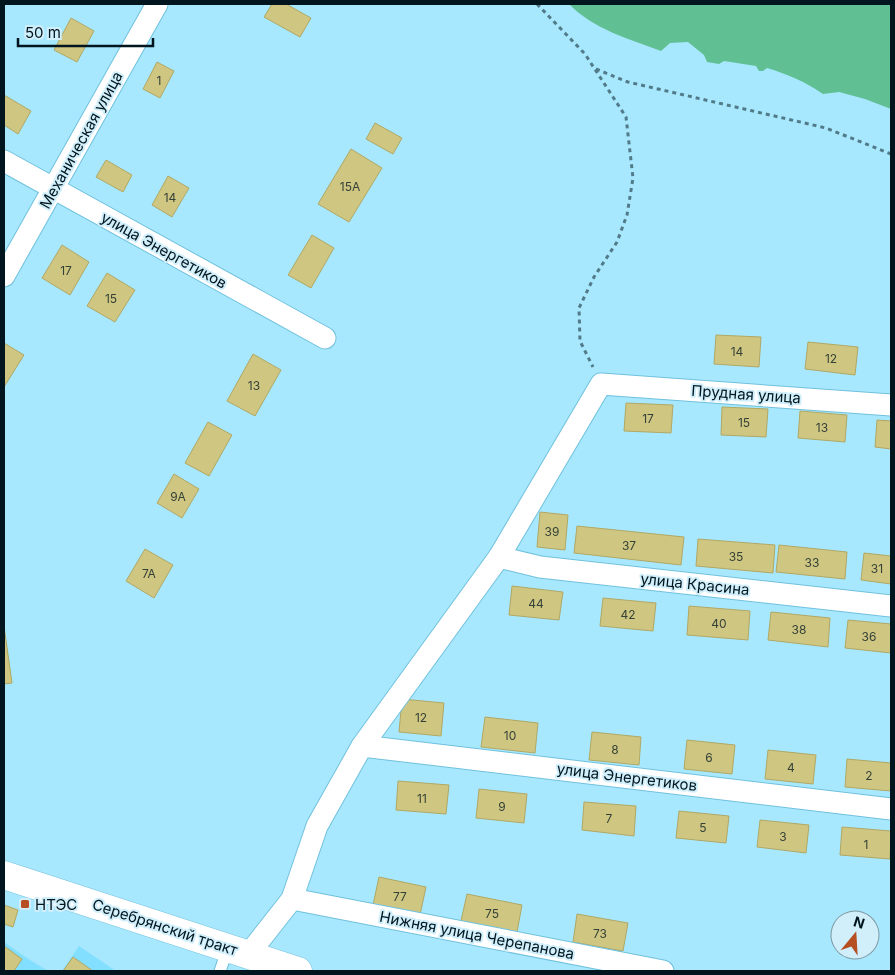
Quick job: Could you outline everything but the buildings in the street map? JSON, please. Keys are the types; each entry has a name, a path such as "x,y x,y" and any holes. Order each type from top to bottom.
{"main road":[{"name":"Серебрянский тракт","path":"4,875 232,958 298,971"}],"street":[{"name":"Механическая улица","path":"4,276 157,4"},
{"name":"улица Энергетиков","path":"4,161 325,338"},
{"name":"Прудная улица","path":"601,384 891,405"},
{"path":"232,958 292,899 317,826 362,746 499,557 601,384"},
{"name":"улица Красина","path":"499,557 540,567 891,606"},
{"name":"улица Энергетиков","path":"362,746 891,809"},
{"name":"Нижняя улица Черепанова","path":"292,899 663,971"}],"path":[{"path":"537,4 585,54 626,117 633,178 627,215 617,242 594,277 580,308 580,341 601,384"},
{"path":"595,69 628,82 826,128 891,154"}],"shaded area":[{"path":"569,4 891,4 891,109 839,92 823,94 796,79 767,68 759,71 756,66 724,61 719,64 707,62 704,55 688,42 670,43 661,51 600,27"},
{"path":"4,942 30,960 48,971 4,971"},
{"path":"79,946 116,971 62,971"}],"place":[{"name":"НТЭС","path":"25,904"}]}
